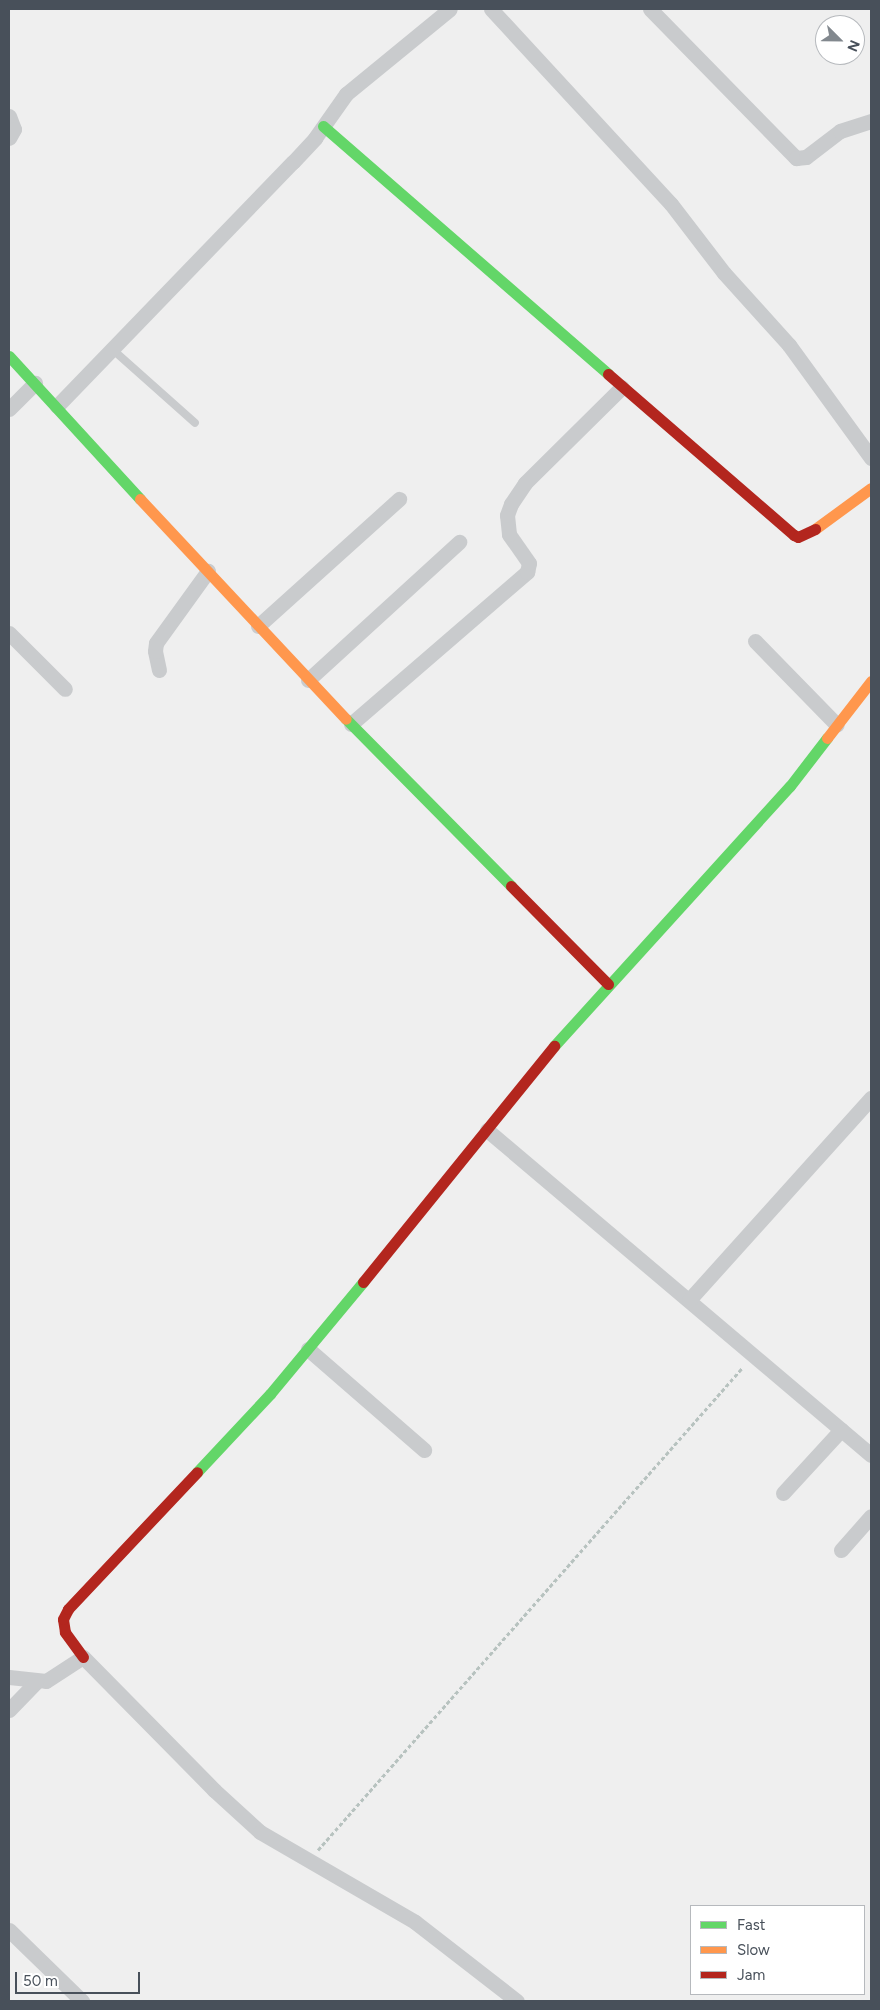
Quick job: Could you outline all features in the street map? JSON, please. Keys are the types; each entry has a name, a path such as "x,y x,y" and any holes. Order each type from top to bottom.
{"street":[{"path":"57,406 293,162 323,126 346,94 450,9"},
{"path":"491,9 671,204 724,273 789,344 871,458"},
{"path":"650,9 796,158 806,157 840,131 871,121"},
{"path":"9,116 14,128 9,138"},
{"path":"323,126 794,535 798,537 809,533 871,488"},
{"path":"9,356 308,680 608,984"},
{"path":"9,409 35,383"},
{"path":"351,724 527,572 529,563 509,534 507,515 511,504 525,483 622,387"},
{"path":"258,626 398,499"},
{"path":"308,680 459,542"},
{"path":"159,670 155,651 156,643 208,571"},
{"path":"9,633 64,689"},
{"path":"754,641 837,725"},
{"path":"517,2001 423,1928 260,1832 214,1790 83,1657 63,1626 68,1609 202,1468 308,1349 608,984 790,786 871,681"},
{"path":"689,1300 871,1098"},
{"path":"487,1130 871,1455"},
{"path":"308,1349 424,1450"},
{"path":"783,1493 841,1430"},
{"path":"841,1550 871,1516"},
{"path":"9,1677 36,1682 51,1679 83,1657"},
{"path":"9,1710 36,1682"},
{"path":"9,1930 82,2001"}],"lane":[{"path":"112,349 195,423"}],"path":[{"path":"308,1861 754,1355"}],"traffic: fast":[{"path":"323,126 608,374"},
{"path":"9,356 140,499"},
{"path":"346,719 511,886"},
{"path":"554,1046 790,786 827,738"},
{"path":"197,1472 270,1394 363,1282"}],"traffic: slow":[{"path":"815,529 871,488"},
{"path":"140,499 346,719"},
{"path":"827,738 871,681"}],"traffic: jam":[{"path":"608,374 794,535 798,537 815,529"},
{"path":"511,886 608,984"},
{"path":"363,1282 554,1046"},
{"path":"83,1657 65,1632 63,1619 68,1609 197,1472"}]}
